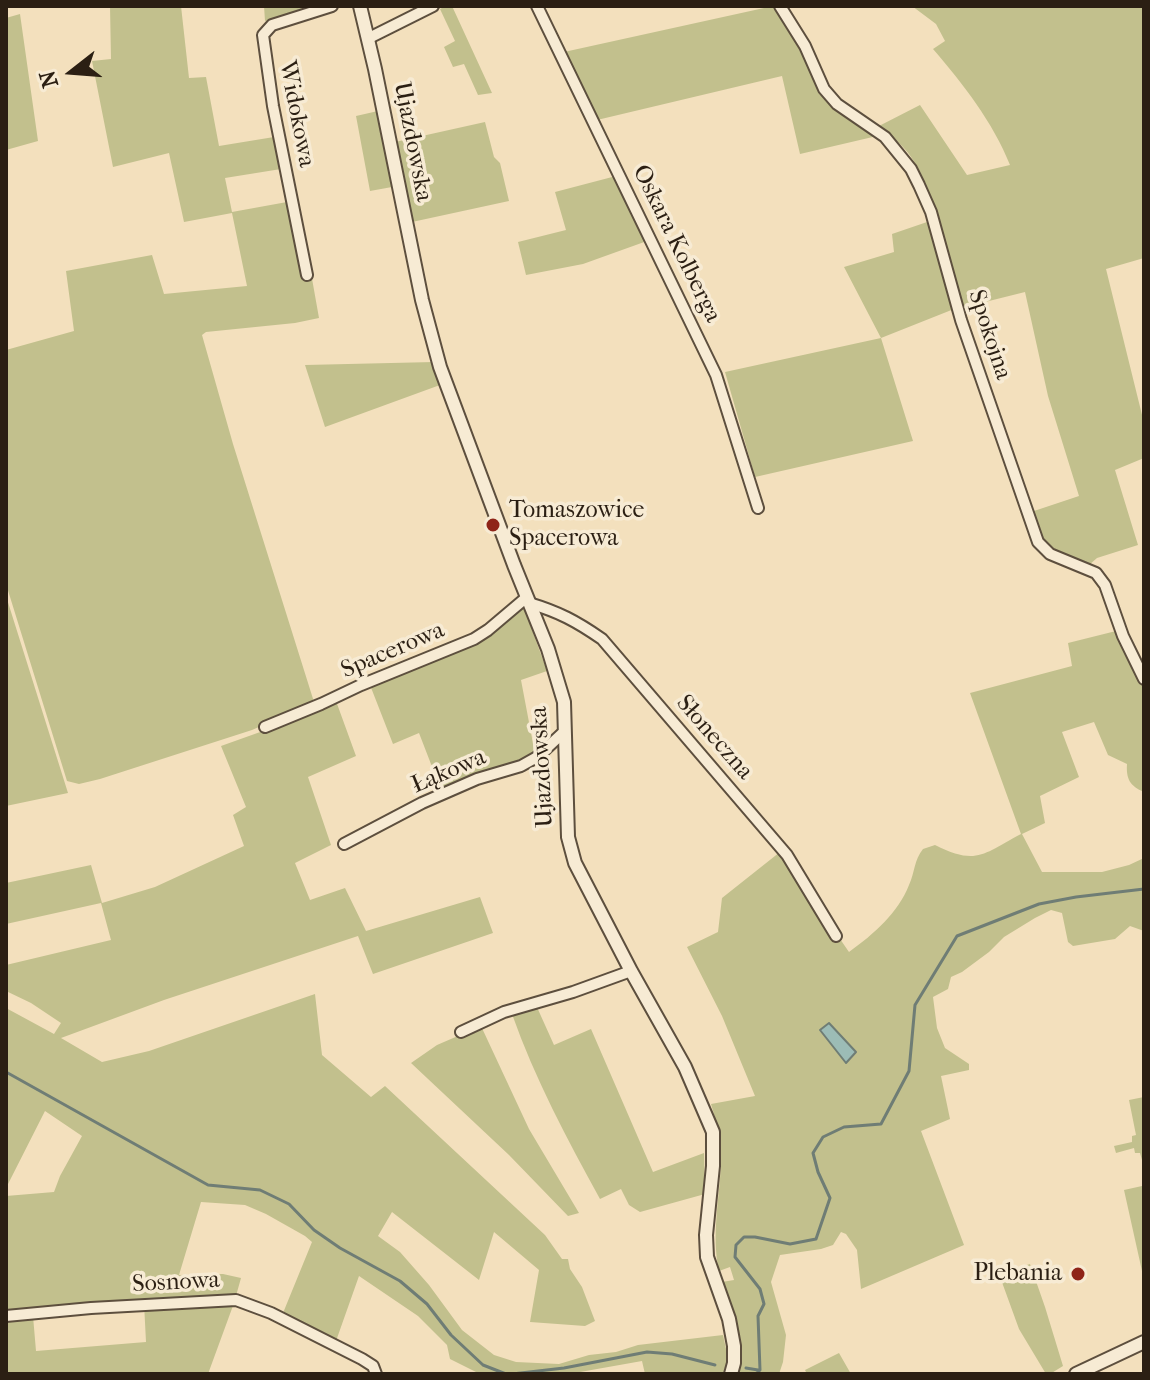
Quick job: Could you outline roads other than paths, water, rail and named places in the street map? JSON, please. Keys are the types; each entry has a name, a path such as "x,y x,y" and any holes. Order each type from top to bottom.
{"street":[{"name":"Widokowa","path":"307,275 273,106 263,35 272,25 332,6"},
{"name":"Ujazdowska","path":"360,6 420,289 440,367 557,676 564,702 568,837 575,863 685,1067 713,1132 707,1257 729,1319 734,1346 731,1374"},
{"path":"369,38 433,6"},
{"name":"Oskara Kolberga","path":"537,6 716,375 758,508"},
{"name":"Spokojna","path":"780,6 805,46 824,89 837,104 885,137 911,169 931,212 961,320 1038,542 1050,554 1096,573 1105,585 1123,636 1144,679"},
{"name":"Spacerowa","path":"265,727 474,639 528,600"},
{"name":"Słoneczna","path":"528,600 574,620 602,639 787,855 836,936"},
{"name":"Łąkowa","path":"344,844 422,803 477,779 529,762 565,731"},
{"path":"461,1032 504,1012 631,971"},
{"name":"Sosnowa","path":"6,1316 236,1300 271,1313 362,1359 373,1366 376,1374"},
{"path":"1076,1374 1144,1342"}],"water":[{"path":"829,1023 856,1052 846,1063 820,1030"}],"waterway":[{"path":"756,1374 760,1370 758,1316 764,1304 760,1289 735,1257 736,1245 744,1237 790,1244 816,1239 830,1198 813,1153 823,1137 844,1127 881,1124 909,1071 915,1005 957,936 1039,904 1144,889"},
{"path":"6,1072 208,1185 260,1190 289,1204 314,1230 400,1281 427,1304 451,1335 483,1365 506,1374"},
{"path":"512,1374 564,1368 647,1352 672,1354 715,1365"},
{"path":"746,1368 758,1370"}],"place":[{"name":"Tomaszowice Spacerowa","path":"493,525"},
{"name":"Plebania","path":"1078,1274"}]}
